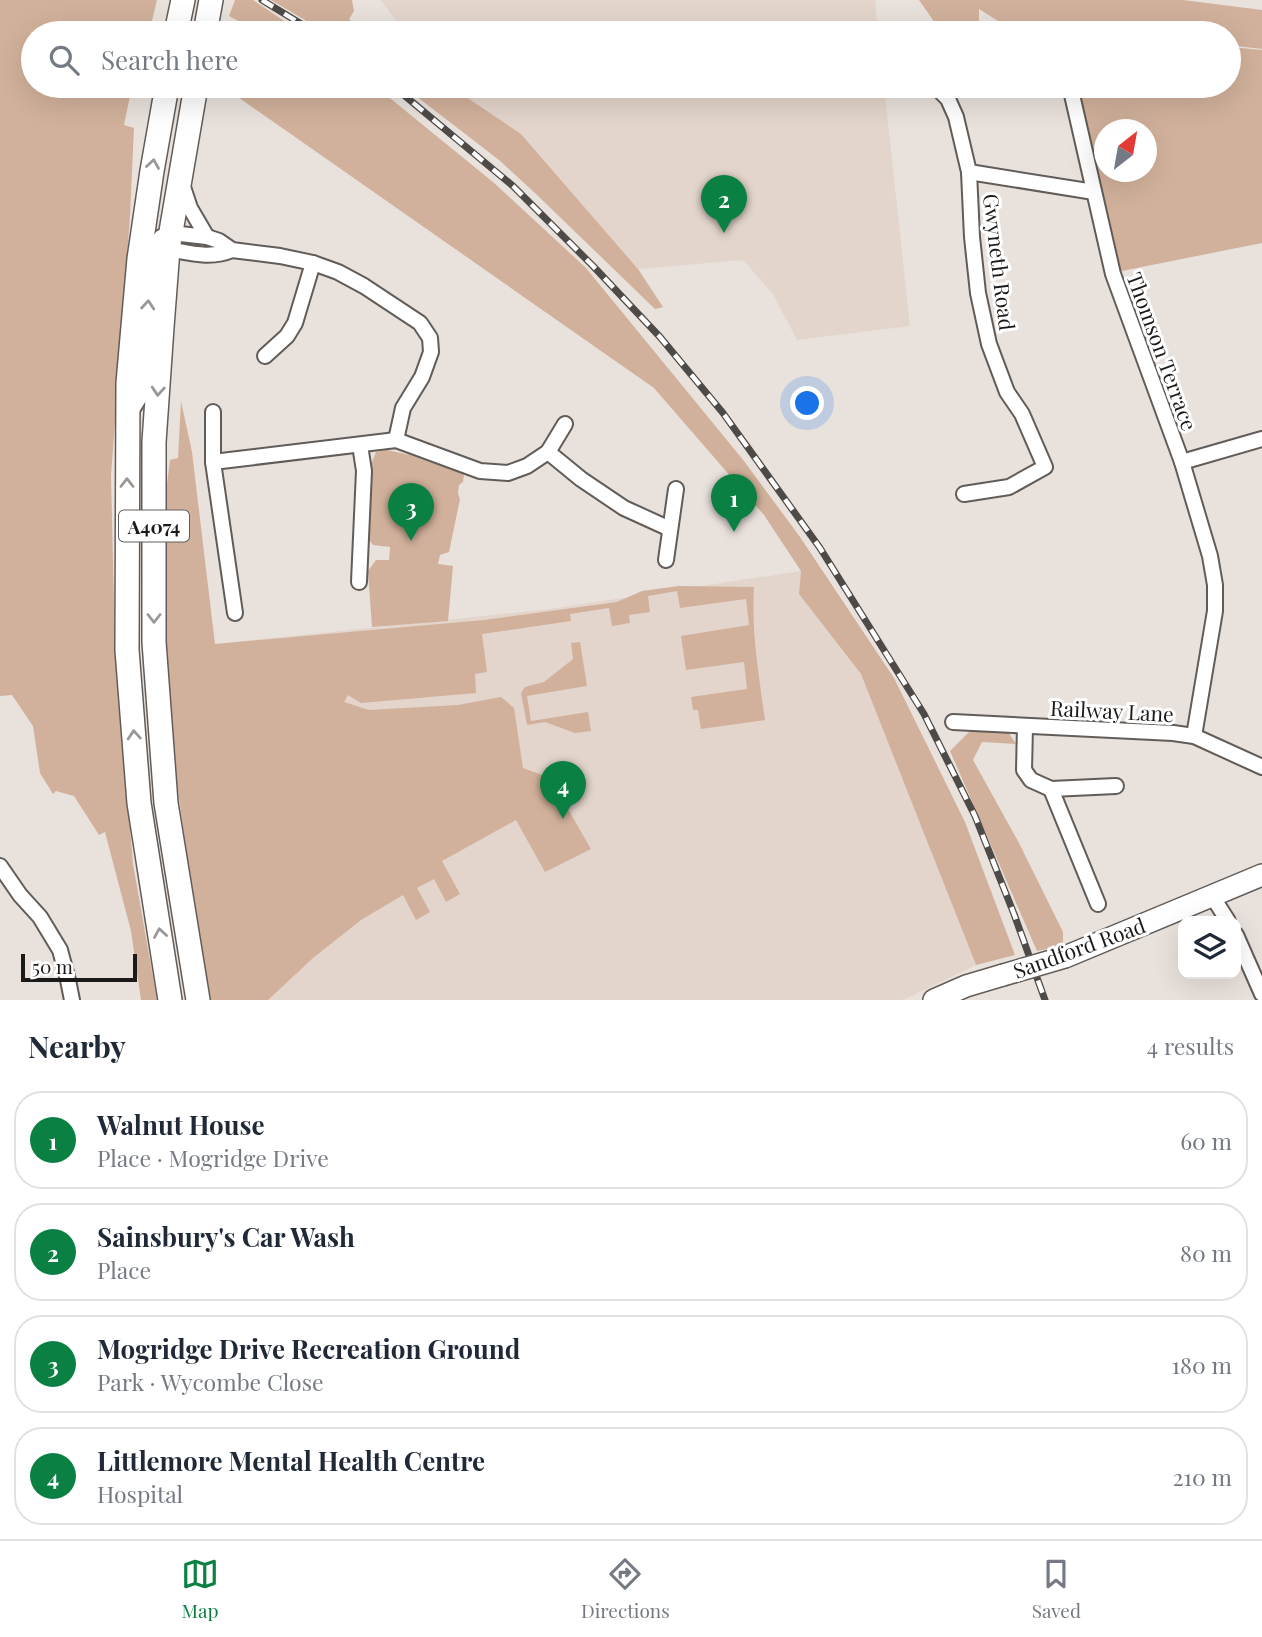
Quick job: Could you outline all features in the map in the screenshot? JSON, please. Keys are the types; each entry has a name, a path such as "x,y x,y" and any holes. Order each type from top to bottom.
{"main road":[{"path":"179,21 183,0"},
{"path":"207,21 211,0"},
{"name":"A4074","path":"166,98 154,442 154,642 166,803 198,1000"},
{"name":"A4074","path":"170,1000 139,803 128,650 127,419 128,383 160,239 180,179 194,98"}],"street":[{"path":"947,98 957,117 969,172 1094,192"},
{"name":"Thomson Terrace","path":"1073,98 1113,274 1182,462 1210,556 1215,586 1215,611 1194,736"},
{"name":"Gwyneth Road","path":"964,494 1009,487 1045,467 1022,414 1007,392 989,344 978,293 969,172"},
{"path":"180,179 190,208 207,237"},
{"path":"160,239 207,237 232,250 313,263 363,285 420,323 430,338 431,352 422,377 403,408 396,440"},
{"path":"160,239 211,256 232,250"},
{"path":"265,356 295,323 313,263"},
{"path":"213,412 213,462 235,613"},
{"path":"213,462 396,440 480,471 508,473 527,466 548,452 565,425"},
{"path":"1182,462 1262,439"},
{"path":"359,582 364,471 360,445"},
{"path":"548,452 624,509 670,529"},
{"path":"666,560 676,489"},
{"name":"Railway Lane","path":"954,722 1194,736 1262,767"},
{"path":"1025,726 1024,770 1031,780 1051,789 1116,786"},
{"path":"1051,789 1098,904"},
{"path":"0,866 20,895 40,917 60,950 72,1000"},
{"name":"Sandford Road","path":"934,1000 966,986 1065,957 1262,876"},
{"path":"1212,896 1225,916"},
{"path":"1241,946 1262,994"}],"shaded area":[{"path":"0,0 157,0 152,21 21,21 21,98 130,98 124,125 134,128 130,216 111,476 115,647 133,864 157,1000 141,1000 131,931 105,832 99,835 74,796 56,791 53,794 40,773 33,726 12,695 0,696"},
{"path":"235,0 253,0 284,21 238,21 229,16"},
{"path":"271,0 352,0 354,11 349,19 351,21 307,21"},
{"path":"381,0 875,0 877,21 396,21"},
{"path":"919,0 1183,0 1262,10 1262,49 1241,46 1241,21 998,21 979,9 979,21 934,21"},
{"path":"1241,48 1262,50 1262,243 1117,272 1097,182 1157,182 1157,119 1094,119 1094,168 1079,98 1241,98"},
{"path":"239,98 390,98 493,182 586,268 744,461 800,537 894,678 965,822 1015,955 976,965 861,674 799,594 801,571 764,515 654,388"},
{"path":"419,98 468,98 521,134 638,269 663,307 655,309 499,160"},
{"path":"468,98 885,98 910,326 797,340 773,294 743,260 638,269 521,134"},
{"path":"181,401 192,452 215,644 484,620 617,602 642,591 679,586 754,587 755,637 765,720 701,729 698,710 693,710 691,697 747,689 744,662 686,670 681,636 749,625 746,599 680,608 677,591 648,596 650,612 629,615 630,623 612,626 609,608 570,614 571,621 482,634 487,672 475,674 476,693 361,703 348,695 344,702 369,710 458,705 501,697 514,708 523,768 550,778 591,849 545,872 516,820 442,861 460,894 446,902 434,879 417,888 430,912 416,920 403,895 361,920 313,958 268,1000 210,1000 201,959 174,762 162,568 162,524 170,460 178,458"},
{"path":"387,450 464,474 463,482 459,485 460,499 449,552 440,555 438,564 453,566 448,621 372,627 368,571 376,560 389,560 390,547 373,545 367,537 372,462 376,452"},
{"path":"801,571 799,594 861,674 976,965 903,1000 238,1000 215,644 550,609"},
{"path":"580,642 587,686 527,696 531,721 588,712 591,731 575,733 545,722 527,725 521,693 525,687 544,682 573,659 571,643"},
{"path":"1007,730 1016,744 982,742 973,760 1019,843 1063,932 1063,946 1037,951 950,751 970,731"}],"railway":[{"path":"262,0 296,21"},
{"path":"407,98 513,186 660,337 723,413 820,548 924,714 975,816 1045,1000"}],"place":[{"name":"Sainsbury's Car Wash","path":"724,233"},
{"name":"Walnut House","path":"734,532"},
{"name":"Mogridge Drive Recreation Ground","path":"411,541"},
{"name":"Littlemore Mental Health Centre","path":"563,819"}]}
